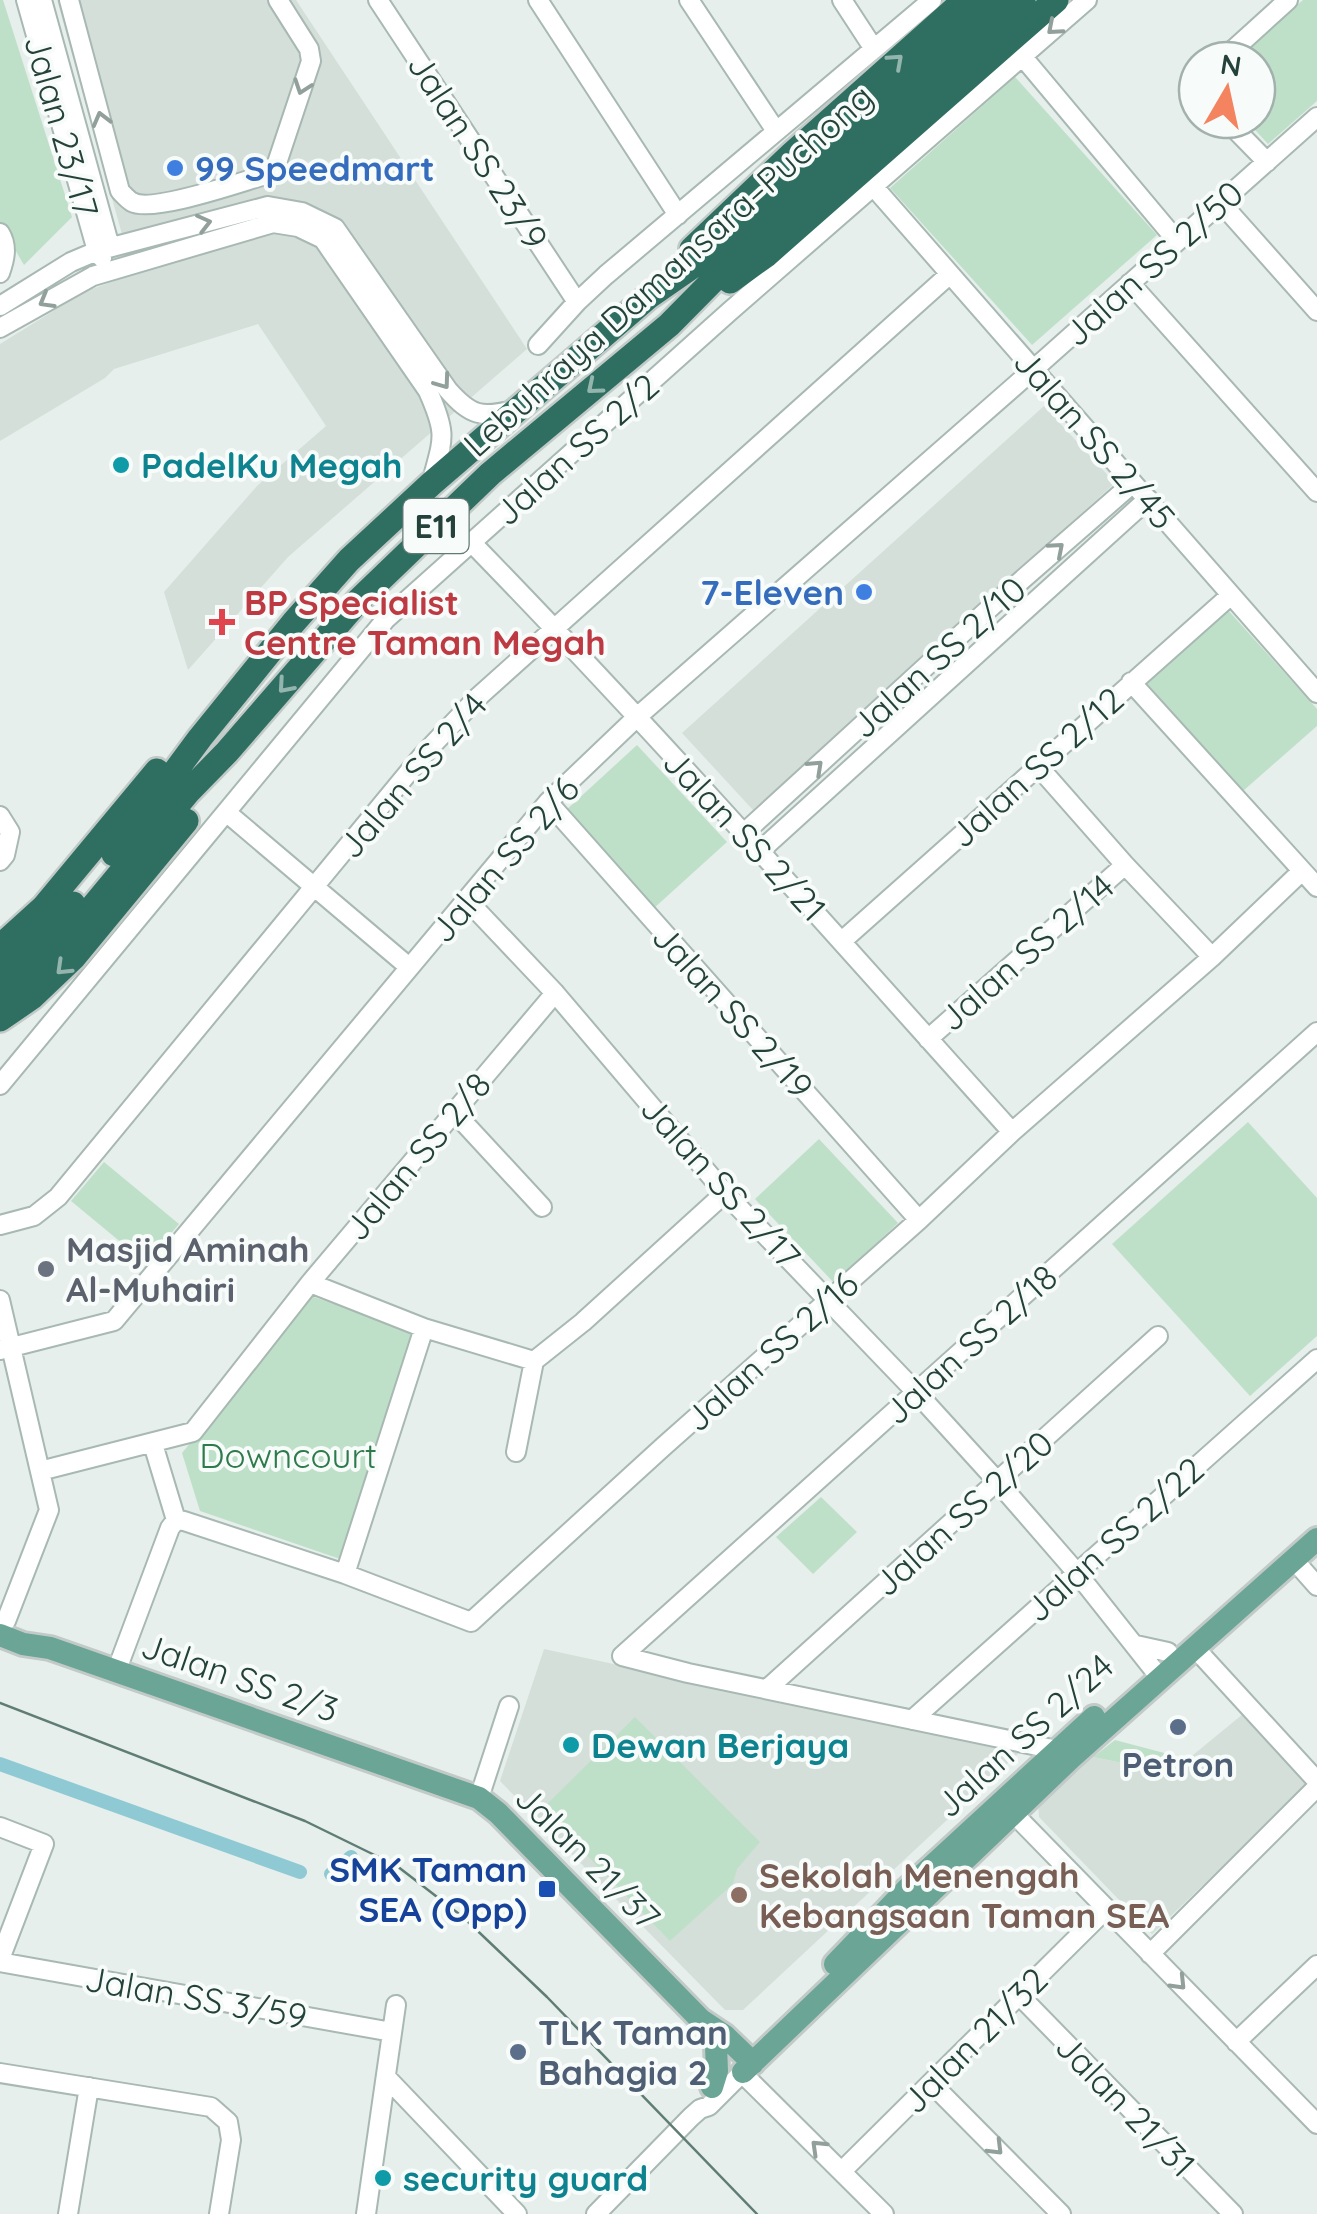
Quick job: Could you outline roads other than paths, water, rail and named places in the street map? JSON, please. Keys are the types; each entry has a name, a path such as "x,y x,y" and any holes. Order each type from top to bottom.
{"highway":[{"path":"648,297 710,231 792,154 965,0"},
{"name":"Lebuhraya Damansara–Puchong","path":"0,972 227,752 358,601 490,474 669,325 811,178 994,0"},
{"name":"Lebuhraya Damansara–Puchong","path":"0,995 32,970 86,915 200,738 349,560 648,297 811,178 1023,0"},
{"path":"669,325 766,255 1056,0"},
{"path":"0,946 44,907 164,762 200,738"},
{"path":"0,1019 32,998 73,958 202,802 227,752"}],"main road":[{"name":"Jalan SS 2/24","path":"743,2064 1317,1520"},
{"name":"Jalan SS 2/24","path":"743,2064 907,1889 981,1819 1057,1750 1160,1666 1196,1648 1317,1539"},
{"name":"Jalan SS 2/3","path":"2,1625 34,1634 50,1648 406,1772"},
{"name":"Jalan 21/37","path":"406,1772 478,1798 498,1813 743,2064"},
{"path":"981,1819 1002,1810 1012,1813"},
{"path":"712,2088 720,2041 766,2036"}],"street":[{"path":"68,0 120,191 144,205 162,204 262,176 274,169 311,60 309,49 278,0"},
{"name":"Jalan SS 23/9","path":"378,0 576,302"},
{"path":"538,0 678,215"},
{"path":"689,0 776,131"},
{"path":"842,0 874,49"},
{"path":"538,345 576,302 932,0"},
{"name":"Jalan SS 2/2","path":"0,1085 386,620 1087,0"},
{"path":"1244,40 1288,0"},
{"name":"Jalan 23/17","path":"34,1 95,217 110,256"},
{"path":"1022,56 1177,242"},
{"name":"Jalan SS 2/50","path":"1034,370 1315,122"},
{"path":"1246,140 1267,162"},
{"name":"Jalan SS 2/45","path":"874,186 1317,693"},
{"path":"1221,203 1317,311"},
{"path":"0,328 93,276 110,256 138,240 268,206 302,212 334,228 462,406 479,415 520,409"},
{"path":"71,262 95,217 138,240"},
{"path":"0,306 71,262 273,223 298,227 323,239 428,391 444,438 431,484"},
{"path":"0,233 5,259 0,272"},
{"name":"Jalan SS 2/4","path":"0,1226 34,1216 58,1197 422,756 476,698 950,274"},
{"path":"1130,283 1317,492"},
{"name":"Jalan SS 2/6","path":"6,1349 114,1321 548,802 638,716 1034,370"},
{"name":"Jalan SS 2/10","path":"744,833 1133,482"},
{"name":"Jalan SS 2/10","path":"761,850 1148,499"},
{"name":"Jalan SS 2/21","path":"472,542 761,850 1012,1132"},
{"name":"Jalan SS 2/12","path":"842,941 1231,594"},
{"path":"1131,682 1317,887"},
{"path":"1037,765 1212,957"},
{"name":"Jalan SS 2/19","path":"548,802 918,1220"},
{"path":"226,812 410,967"},
{"path":"0,861 5,855 5,824"},
{"name":"Jalan SS 2/14","path":"928,1039 1125,865"},
{"name":"Jalan SS 2/16","path":"176,1520 346,1574 471,1622 1012,1132 1212,957 1302,871"},
{"name":"Jalan SS 2/17","path":"466,899 555,993 725,1194 916,1392 1077,1572 1136,1645 1160,1666"},
{"name":"Jalan SS 2/8","path":"40,1472 192,1432 310,1283 555,993"},
{"name":"Jalan SS 2/18","path":"767,1689 622,1656 1317,1032"},
{"path":"454,1112 542,1207"},
{"path":"516,1452 534,1361 584,1322 725,1194"},
{"path":"310,1283 424,1328 534,1361"},
{"path":"0,1300 6,1349 49,1510 2,1625"},
{"path":"346,1574 424,1328"},
{"name":"Jalan SS 2/20","path":"767,1689 1158,1336"},
{"name":"Jalan SS 2/22","path":"912,1720 1317,1358"},
{"path":"116,1672 176,1520 152,1444"},
{"path":"1294,1560 1317,1586"},
{"path":"1150,1954 1317,1784 1196,1648"},
{"path":"767,1689 1057,1750"},
{"path":"478,1798 509,1706"},
{"path":"1012,1813 1317,2124"},
{"path":"0,1827 44,1844 0,1961"},
{"name":"Jalan 21/32","path":"842,2171 1106,1909"},
{"name":"Jalan SS 3/59","path":"0,1961 392,2032"},
{"path":"1236,2042 1317,1965"},
{"name":"Jalan 21/31","path":"1019,1996 1233,2214"},
{"path":"366,2214 396,2005"},
{"path":"700,2109 701,2100 712,2088 743,2064"},
{"path":"596,2214 700,2109 709,2106 743,2064"},
{"path":"743,2064 884,2214"},
{"path":"0,2073 211,2107 228,2122 231,2140 219,2214"},
{"path":"386,2077 517,2214"},
{"path":"931,2082 1061,2214"},
{"path":"68,2214 89,2088"}],"waterway":[{"path":"0,1764 300,1872"},
{"path":"331,1874 351,1857"}],"tram line":[{"path":"0,1703 305,1821 397,1866 463,1917 547,1997 757,2214"}],"place":[{"name":"99 Speedmart","path":"175,168"},
{"name":"PadelKu Megah","path":"121,465"},
{"name":"7-Eleven","path":"864,592"},
{"name":"BP Specialist Centre Taman Megah","path":"222,622"},
{"name":"Masjid Aminah Al-Muhairi","path":"46,1269"},
{"name":"Petron","path":"1178,1727"},
{"name":"Dewan Berjaya","path":"571,1745"},
{"name":"SMK Taman SEA (Opp)","path":"547,1889"},
{"name":"Sekolah Menengah Kebangsaan Taman SEA","path":"739,1895"},
{"name":"TLK Taman Bahagia 2","path":"518,2052"},
{"name":"security guard","path":"383,2178"}],"park label":[{"name":"Downcourt","path":"288,1455"}]}
